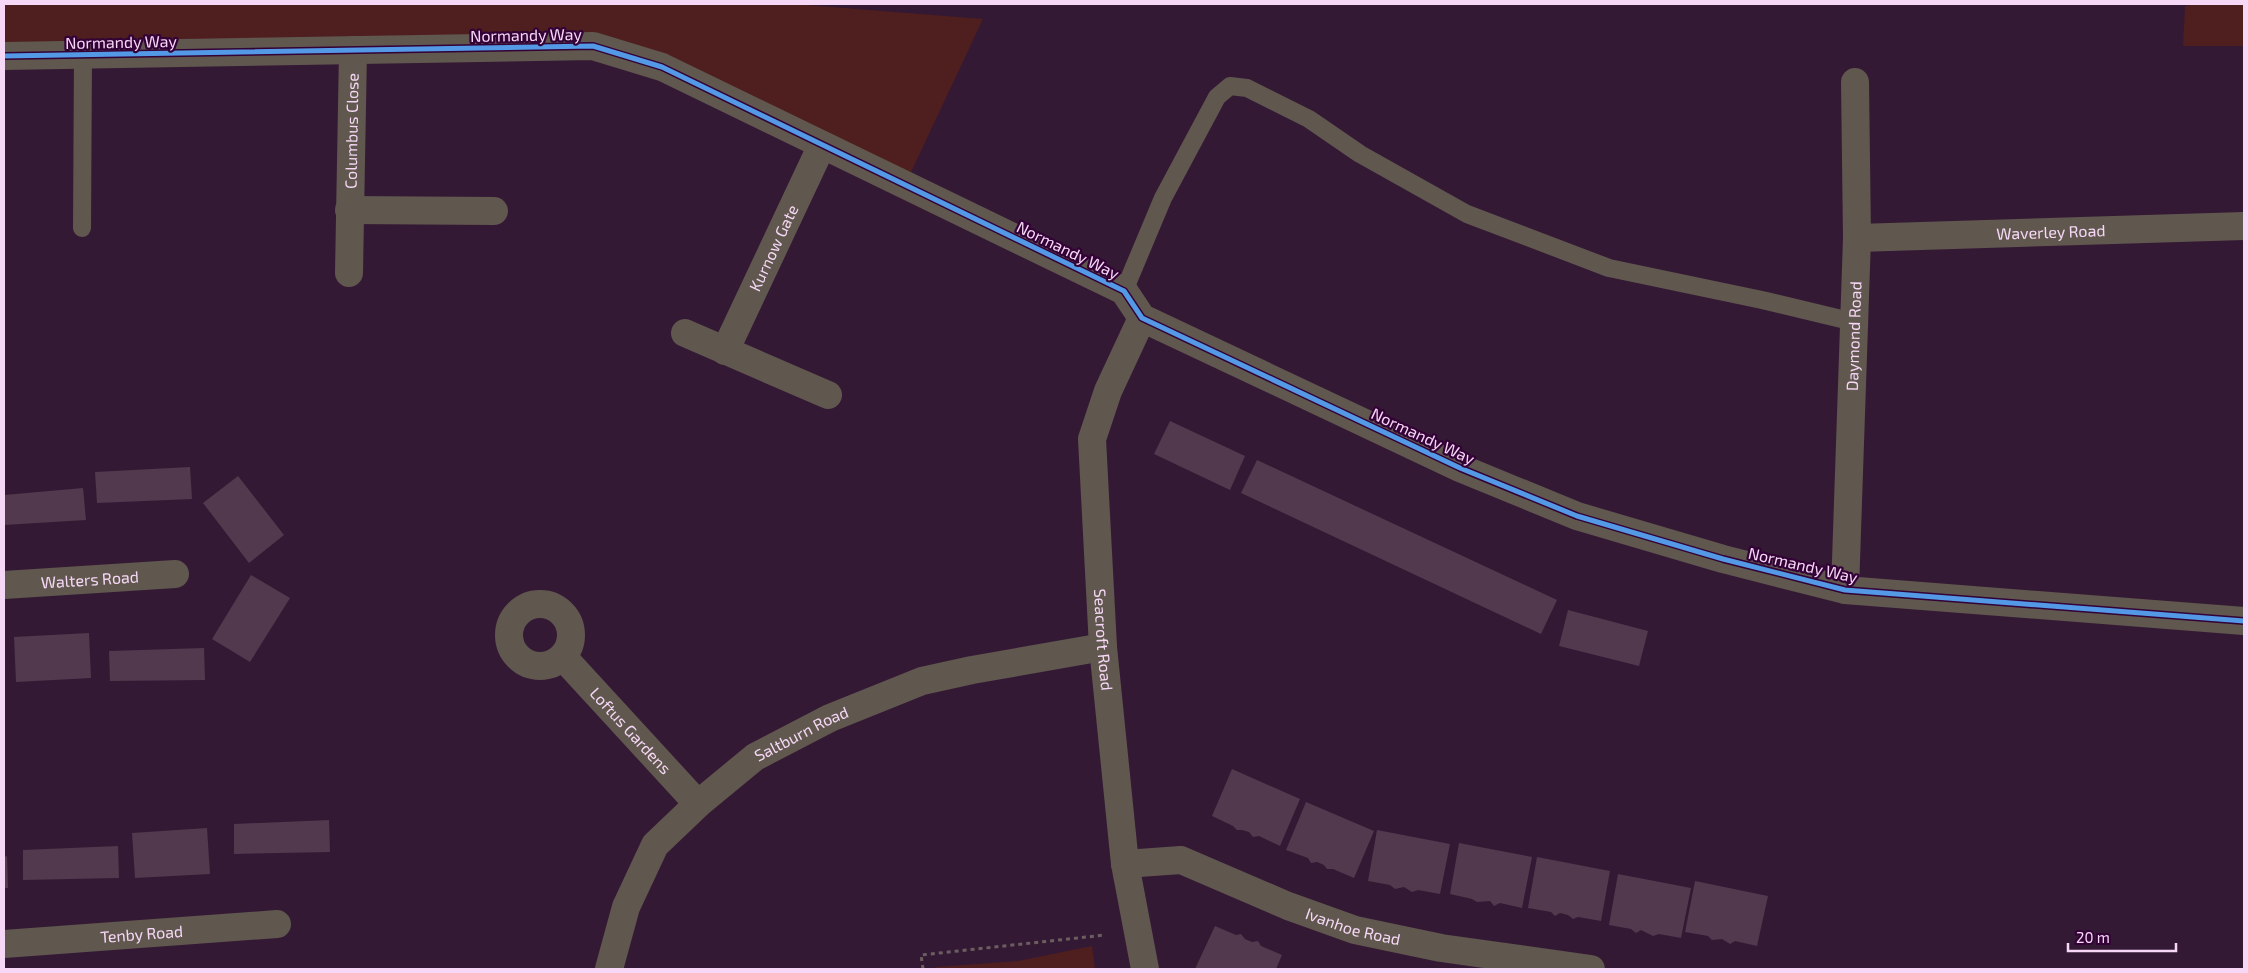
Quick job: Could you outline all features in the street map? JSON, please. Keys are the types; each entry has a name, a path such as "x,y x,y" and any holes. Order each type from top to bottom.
{"street":[{"name":"Normandy Way","path":"4,56 593,46 662,67 1124,291 1142,318 1460,468 1577,516 1723,559 1845,590 2244,621"},
{"name":"Columbus Close","path":"349,273 352,50"},
{"name":"Daymond Road","path":"1845,590 1857,238 1855,82"},
{"name":"Kurnow Gate","path":"725,351 822,145"},
{"name":"Columbus Close","path":"350,210 494,210"},
{"name":"Waverley Road","path":"1857,238 2244,226"},
{"name":"Seacroft Road","path":"1142,318 1108,391 1092,439 1103,647 1125,864 1145,969"},
{"path":"684,333 828,396"},
{"name":"Walters Road","path":"4,585 175,574"},
{"name":"Saltburn Road","path":"609,969 626,907 655,845 698,804 755,757 830,718 922,682 972,670 1103,647"},
{"name":"Loftus Gardens","path":"563,657 698,804"},
{"name":"Ivanhoe Road","path":"1125,864 1181,860 1288,906 1355,930 1440,948 1591,969"},
{"name":"Tenby Road","path":"4,944 277,924"}],"lane":[{"path":"82,228 84,55"},
{"path":"1124,291 1163,198 1217,97 1230,86 1247,88 1309,119 1360,154 1467,214 1609,268 1762,300 1854,322"}],"path":[{"path":"923,969 921,955 1138,932"}],"shaded area":[{"path":"4,4 794,4 983,19 905,185 593,46 4,56"},
{"path":"2195,4 2244,4 2244,46 2183,46 2185,6"},
{"path":"1092,946 1095,969 936,969 936,967 1018,961"}],"building":[{"path":"1170,421 1245,456 1230,490 1154,454"},
{"path":"1257,460 1557,600 1541,634 1241,493"},
{"path":"190,467 192,499 97,503 95,472"},
{"path":"238,476 284,535 249,563 203,503"},
{"path":"83,488 86,520 4,525 4,495"},
{"path":"251,575 290,598 250,662 212,639"},
{"path":"1568,610 1648,631 1639,666 1559,646"},
{"path":"89,633 91,678 16,682 14,637"},
{"path":"204,648 205,680 110,681 109,651"},
{"path":"1232,769 1300,799 1280,846 1259,836 1253,837 1249,832 1237,830 1233,826 1212,816"},
{"path":"1306,802 1374,831 1354,878 1333,869 1327,869 1324,865 1317,862 1311,863 1308,858 1286,850"},
{"path":"329,820 330,852 234,854 234,824"},
{"path":"207,828 210,874 135,878 132,833"},
{"path":"1377,830 1450,844 1440,894 1418,890 1412,892 1404,887 1395,889 1390,885 1368,881"},
{"path":"1459,843 1532,857 1522,908 1500,903 1494,906 1490,901 1477,902 1450,894"},
{"path":"118,846 119,878 23,880 23,850"},
{"path":"7,856 8,888 4,888 4,857"},
{"path":"1537,857 1610,871 1601,921 1578,917 1573,919 1568,915 1560,913 1555,916 1551,912 1528,908"},
{"path":"1618,874 1691,888 1681,938 1659,934 1653,936 1641,930 1636,933 1631,929 1609,925"},
{"path":"1695,881 1768,896 1757,946 1735,941 1730,944 1722,939 1712,940 1708,936 1685,932"},
{"path":"1215,926 1236,935 1241,934 1245,939 1252,942 1258,941 1261,946 1282,955 1276,969 1195,969"}],"cycle path":[{"path":"4,56 593,46 662,67 1124,291 1142,318 1460,468 1577,516 1723,559 1845,590 2244,621"}]}
